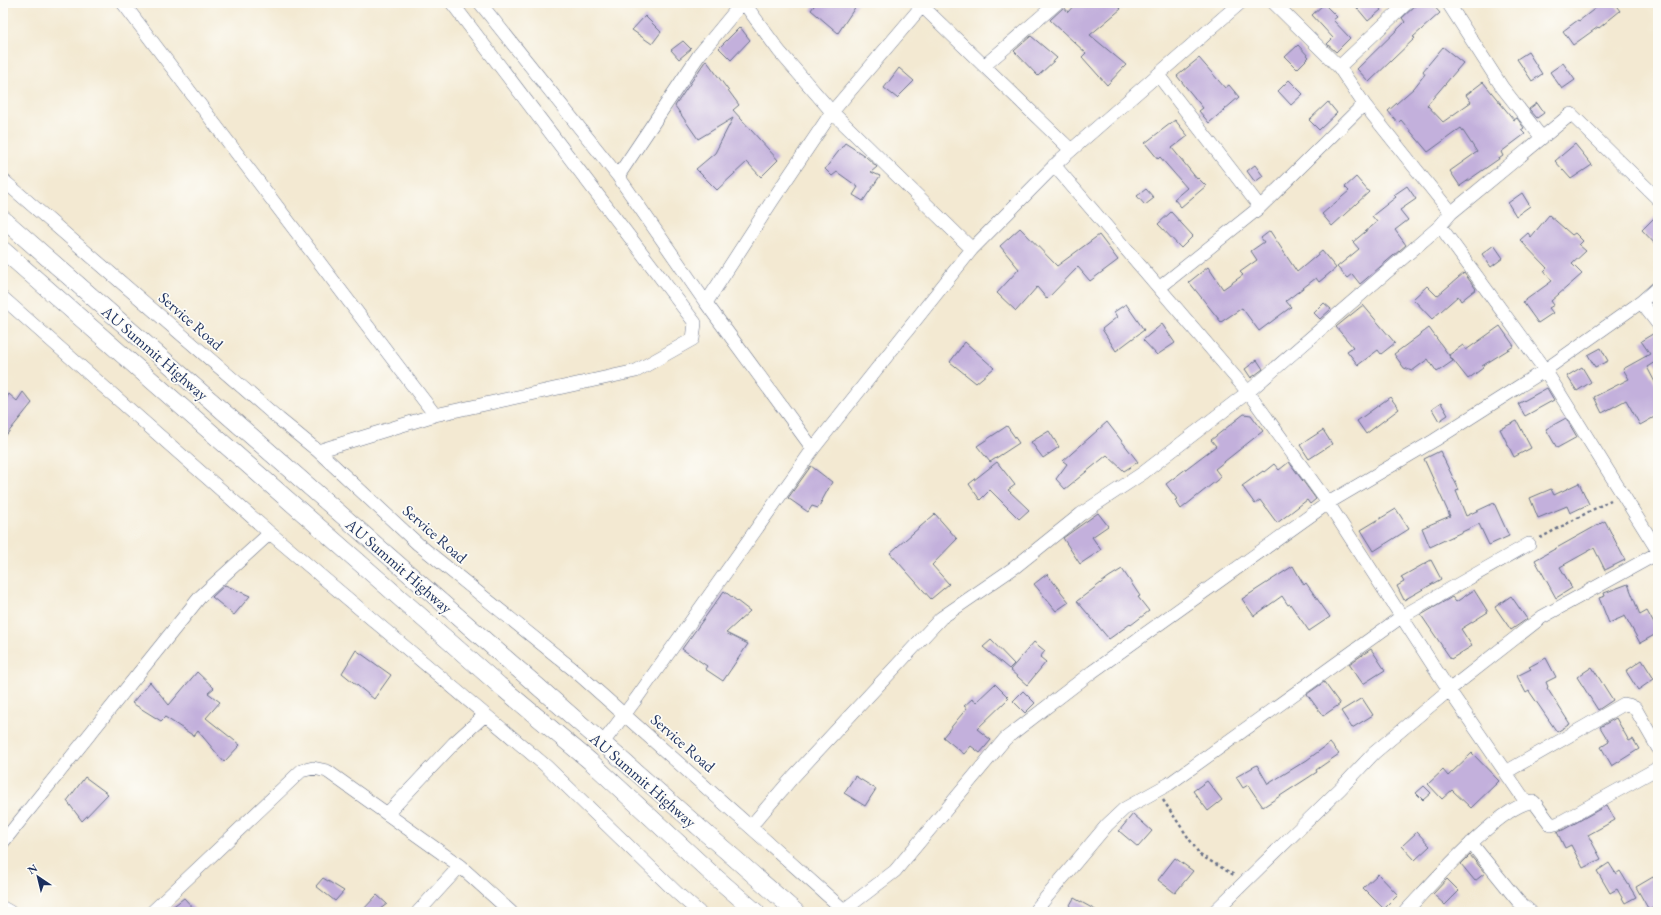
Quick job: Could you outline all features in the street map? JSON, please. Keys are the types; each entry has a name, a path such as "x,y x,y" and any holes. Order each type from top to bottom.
{"main road":[{"name":"AU Summit Highway","path":"3,219 796,912"},
{"name":"AU Summit Highway","path":"3,250 499,684 591,762 712,874 756,912"}],"street":[{"path":"123,3 435,415"},
{"path":"318,451 435,415 636,371 693,339 695,322 452,3"},
{"path":"480,3 618,176 706,303 813,449"},
{"path":"618,176 699,55 743,3 779,51 832,112 972,249"},
{"path":"984,66 1057,3"},
{"path":"602,744 813,449 972,249 1054,166 1239,3"},
{"path":"1274,3 1339,67 1364,104 1452,213"},
{"path":"1339,67 1406,3"},
{"path":"1448,3 1502,87 1542,138"},
{"path":"706,303 832,112 920,4 1072,150"},
{"path":"1158,75 1260,207"},
{"path":"1159,288 1260,207 1364,104"},
{"path":"751,826 793,777 941,618 1015,567 1081,514 1143,473 1248,392 1440,226 1452,213 1572,114 1658,199"},
{"path":"1054,166 1248,392 1328,503 1449,690 1526,802"},
{"name":"Service Road","path":"3,180 279,420 318,451 418,544 574,670 845,911"},
{"path":"1214,912 1244,881 1341,788 1374,753 1449,690 1542,617 1658,552 1545,370 1440,226"},
{"path":"845,911 895,871 1005,739 1092,672 1328,503 1435,440 1545,370 1641,302 1658,287"},
{"path":"3,298 270,532 546,766 676,893 699,912"},
{"path":"1641,302 1658,324"},
{"path":"3,842 200,597 270,532"},
{"path":"1034,912 1107,825 1124,809 1170,784 1401,617 1529,544"},
{"path":"1506,772 1624,704 1629,704 1635,708 1658,748"},
{"path":"388,813 454,742 486,715"},
{"path":"152,912 301,771 313,768 327,771 388,813 460,866 511,912"},
{"path":"1405,912 1470,844 1496,821 1526,802 1534,802 1550,826 1559,823 1658,768"},
{"path":"1470,844 1518,901 1531,912"},
{"path":"418,912 460,866"},
{"path":"3,908 10,912"}],"path":[{"path":"1529,544 1622,494"},
{"path":"1157,791 1200,855 1244,881"}],"building":[{"path":"816,3 858,3 838,33 811,10"},
{"path":"1076,3 1115,3 1121,9 1090,35 1126,65 1107,85 1082,57 1086,53 1050,20 1064,7 1068,12"},
{"path":"1353,3 1376,3 1381,10 1368,21"},
{"path":"1418,3 1431,3 1440,13 1413,37 1415,38 1369,82 1357,69 1405,22 1402,18"},
{"path":"1602,3 1614,3 1620,11 1599,28 1598,27 1573,45 1563,31 1578,20 1579,21"},
{"path":"1324,4 1337,17 1333,20 1350,38 1336,52 1327,44 1333,38 1312,15"},
{"path":"645,16 661,32 652,44 632,30"},
{"path":"740,27 750,40 731,60 719,48"},
{"path":"1031,36 1057,58 1038,76 1014,51"},
{"path":"683,41 691,49 679,59 671,50"},
{"path":"1298,45 1309,57 1297,69 1285,57"},
{"path":"1443,47 1463,63 1427,105 1443,122 1471,102 1466,95 1483,82 1514,120 1517,118 1524,128 1521,130 1525,134 1501,152 1503,156 1460,186 1450,171 1477,152 1461,128 1428,152 1401,120 1398,123 1388,111 1414,88 1425,74 1423,71"},
{"path":"1528,52 1542,74 1532,81 1517,59"},
{"path":"1199,58 1225,88 1229,85 1239,97 1209,123 1199,111 1203,108 1177,76"},
{"path":"706,60 739,105 733,110 778,160 761,177 747,162 717,190 696,169 715,153 733,118 698,139 675,106"},
{"path":"1563,63 1575,80 1562,89 1550,72"},
{"path":"899,68 914,81 897,98 884,88"},
{"path":"1289,80 1303,94 1291,105 1278,91"},
{"path":"1328,102 1337,113 1319,130 1309,120"},
{"path":"1537,103 1544,113 1537,118 1529,109"},
{"path":"1175,120 1188,136 1172,148 1197,179 1198,178 1206,186 1181,207 1174,199 1187,188 1160,157 1158,159 1145,143"},
{"path":"845,143 865,156 877,167 871,172 880,176 863,201 853,195 858,187 837,172 832,176 825,169"},
{"path":"1575,144 1592,165 1571,179 1555,161"},
{"path":"1255,165 1263,176 1255,182 1247,171"},
{"path":"1356,177 1369,192 1332,226 1322,214 1349,191 1345,187"},
{"path":"1407,186 1416,199 1400,210 1408,220 1395,230 1406,245 1360,284 1352,274 1347,278 1337,267 1359,249 1353,242 1377,222 1372,216 1396,197 1394,195"},
{"path":"1146,189 1154,198 1145,205 1137,196"},
{"path":"1522,193 1530,206 1516,216 1508,203"},
{"path":"1171,212 1193,236 1181,248 1158,224"},
{"path":"1658,214 1658,247 1642,230"},
{"path":"1549,215 1572,235 1575,233 1583,241 1579,245 1586,251 1572,264 1582,274 1551,301 1554,305 1549,308 1553,313 1538,323 1523,302 1552,281 1544,271 1547,268 1520,240 1528,233 1531,237"},
{"path":"1020,228 1057,266 1099,235 1118,260 1090,281 1078,267 1047,299 1037,287 1016,311 997,293 1019,269 1000,246"},
{"path":"1270,231 1297,272 1322,251 1336,268 1319,282 1316,278 1286,301 1291,307 1259,331 1242,308 1221,322 1189,282 1208,267 1223,289 1243,275 1240,272 1257,260 1251,251 1264,242 1261,238"},
{"path":"1494,245 1503,258 1491,267 1482,254"},
{"path":"1464,273 1476,289 1461,301 1458,296 1432,319 1413,299 1427,286 1437,296"},
{"path":"1324,303 1331,309 1320,319 1314,313"},
{"path":"1126,304 1144,330 1116,351 1102,329 1117,317 1114,312"},
{"path":"1363,305 1395,343 1381,354 1378,350 1358,365 1347,351 1353,347 1336,327"},
{"path":"1162,324 1175,343 1157,355 1143,340"},
{"path":"1500,326 1514,346 1482,366 1483,368 1468,379 1449,355 1463,345 1466,350"},
{"path":"1429,328 1453,361 1437,372 1428,359 1412,371 1404,368 1394,354"},
{"path":"1658,332 1658,366 1655,362 1647,367 1658,388 1658,415 1640,425 1626,400 1602,413 1594,397 1629,379 1623,369 1650,354 1641,341"},
{"path":"965,342 994,368 976,383 950,362"},
{"path":"1601,348 1608,361 1595,367 1588,355"},
{"path":"1257,360 1263,369 1251,378 1245,369"},
{"path":"1582,367 1591,382 1577,391 1567,376"},
{"path":"1547,388 1554,400 1525,416 1518,404"},
{"path":"23,392 32,403 3,439 3,404 9,394 17,401"},
{"path":"1390,397 1399,409 1366,434 1357,421"},
{"path":"1441,403 1448,415 1439,421 1432,409"},
{"path":"1244,414 1251,415 1263,431 1215,469 1221,477 1181,509 1175,500 1177,499 1166,484 1216,446 1211,440"},
{"path":"1566,418 1577,437 1557,448 1546,429"},
{"path":"1517,421 1531,448 1514,457 1500,429"},
{"path":"1107,422 1138,462 1124,471 1107,455 1065,489 1056,479 1067,464 1063,461"},
{"path":"1007,426 1019,443 990,462 977,446"},
{"path":"1323,430 1332,444 1309,459 1300,445"},
{"path":"1049,431 1059,447 1043,458 1031,442"},
{"path":"1440,451 1459,490 1456,491 1466,516 1494,503 1509,536 1489,545 1479,524 1430,547 1422,528 1450,516 1424,459"},
{"path":"997,462 1015,485 1008,490 1029,510 1019,519 990,490 980,500 969,484"},
{"path":"1289,462 1316,499 1310,504 1307,500 1277,523 1260,500 1255,504 1242,486 1274,464 1279,470"},
{"path":"811,466 832,482 818,508 812,506 808,512 788,498"},
{"path":"1579,483 1589,504 1570,513 1567,506 1538,518 1530,498 1551,489 1554,495"},
{"path":"1396,509 1409,529 1374,551 1361,530"},
{"path":"1098,513 1108,526 1092,537 1101,550 1080,564 1063,538"},
{"path":"935,514 957,539 932,565 949,584 931,599 890,553"},
{"path":"1605,521 1625,560 1605,570 1594,548 1560,567 1572,588 1556,598 1535,560"},
{"path":"1431,560 1441,579 1404,600 1397,586 1404,582 1401,577"},
{"path":"1293,566 1304,585 1306,583 1330,617 1309,631 1290,604 1288,605 1282,596 1254,616 1242,599"},
{"path":"1122,569 1140,596 1138,597 1149,611 1109,639 1077,601"},
{"path":"1047,574 1069,602 1056,611 1034,584"},
{"path":"1628,584 1640,615 1647,611 1658,631 1658,633 1640,643 1625,616 1609,623 1599,598 1605,596 1604,593"},
{"path":"225,585 250,596 234,615 212,597"},
{"path":"1474,590 1488,612 1461,629 1472,646 1451,659 1421,615 1452,597 1456,602"},
{"path":"724,591 750,611 726,633 748,644 723,681 705,669 707,666 682,649"},
{"path":"1511,596 1527,619 1511,630 1495,607"},
{"path":"991,640 1014,664 1009,669 983,647"},
{"path":"1034,642 1045,651 1040,657 1046,662 1027,685 1010,670"},
{"path":"1371,649 1385,670 1363,684 1349,664"},
{"path":"356,650 391,675 374,699 342,673"},
{"path":"1546,658 1556,677 1546,682 1547,688 1570,724 1557,732 1529,691 1526,693 1517,676 1531,669 1529,667"},
{"path":"1642,660 1654,679 1638,690 1626,671"},
{"path":"1592,667 1613,700 1598,710 1577,677"},
{"path":"197,672 214,688 208,693 220,702 206,718 240,745 224,762 198,731 194,736 165,717 161,721 132,703 150,682 169,705"},
{"path":"1324,682 1340,704 1323,716 1307,694"},
{"path":"995,684 1009,698 977,729 991,740 980,753 971,746 964,754 943,737 967,708 964,706 972,699 976,702"},
{"path":"1023,691 1035,703 1025,713 1013,701"},
{"path":"1362,698 1373,715 1352,728 1341,711"},
{"path":"1616,718 1629,741 1633,739 1639,749 1612,766 1601,747 1609,742 1600,727"},
{"path":"1330,743 1339,754 1316,770 1317,772 1263,807 1248,785 1243,788 1236,777 1257,765 1268,784 1307,760"},
{"path":"1472,753 1499,781 1471,808 1452,790 1442,799 1428,784 1443,770 1448,776"},
{"path":"855,776 876,789 865,806 844,793"},
{"path":"85,777 108,794 82,821 67,801"},
{"path":"1207,781 1222,800 1208,811 1193,791"},
{"path":"1424,786 1431,793 1423,800 1416,793"},
{"path":"1607,805 1615,820 1588,835 1601,859 1583,868 1571,845 1565,848 1557,832"},
{"path":"1133,814 1152,831 1138,847 1119,831"},
{"path":"1417,832 1430,846 1415,860 1402,846"},
{"path":"1470,855 1485,873 1475,881 1461,864"},
{"path":"1175,858 1193,871 1175,893 1158,880"},
{"path":"1609,863 1616,874 1620,871 1636,897 1625,903 1617,889 1610,893 1597,871"},
{"path":"1378,874 1398,895 1384,909 1363,888"},
{"path":"1653,877 1658,885 1658,905 1649,910 1636,887"},
{"path":"323,878 344,891 335,901 316,886"},
{"path":"1447,879 1459,891 1445,905 1433,894"},
{"path":"377,895 387,904 376,912 361,912"},
{"path":"184,898 197,912 166,912"},
{"path":"1074,898 1099,912 1066,912"}]}
